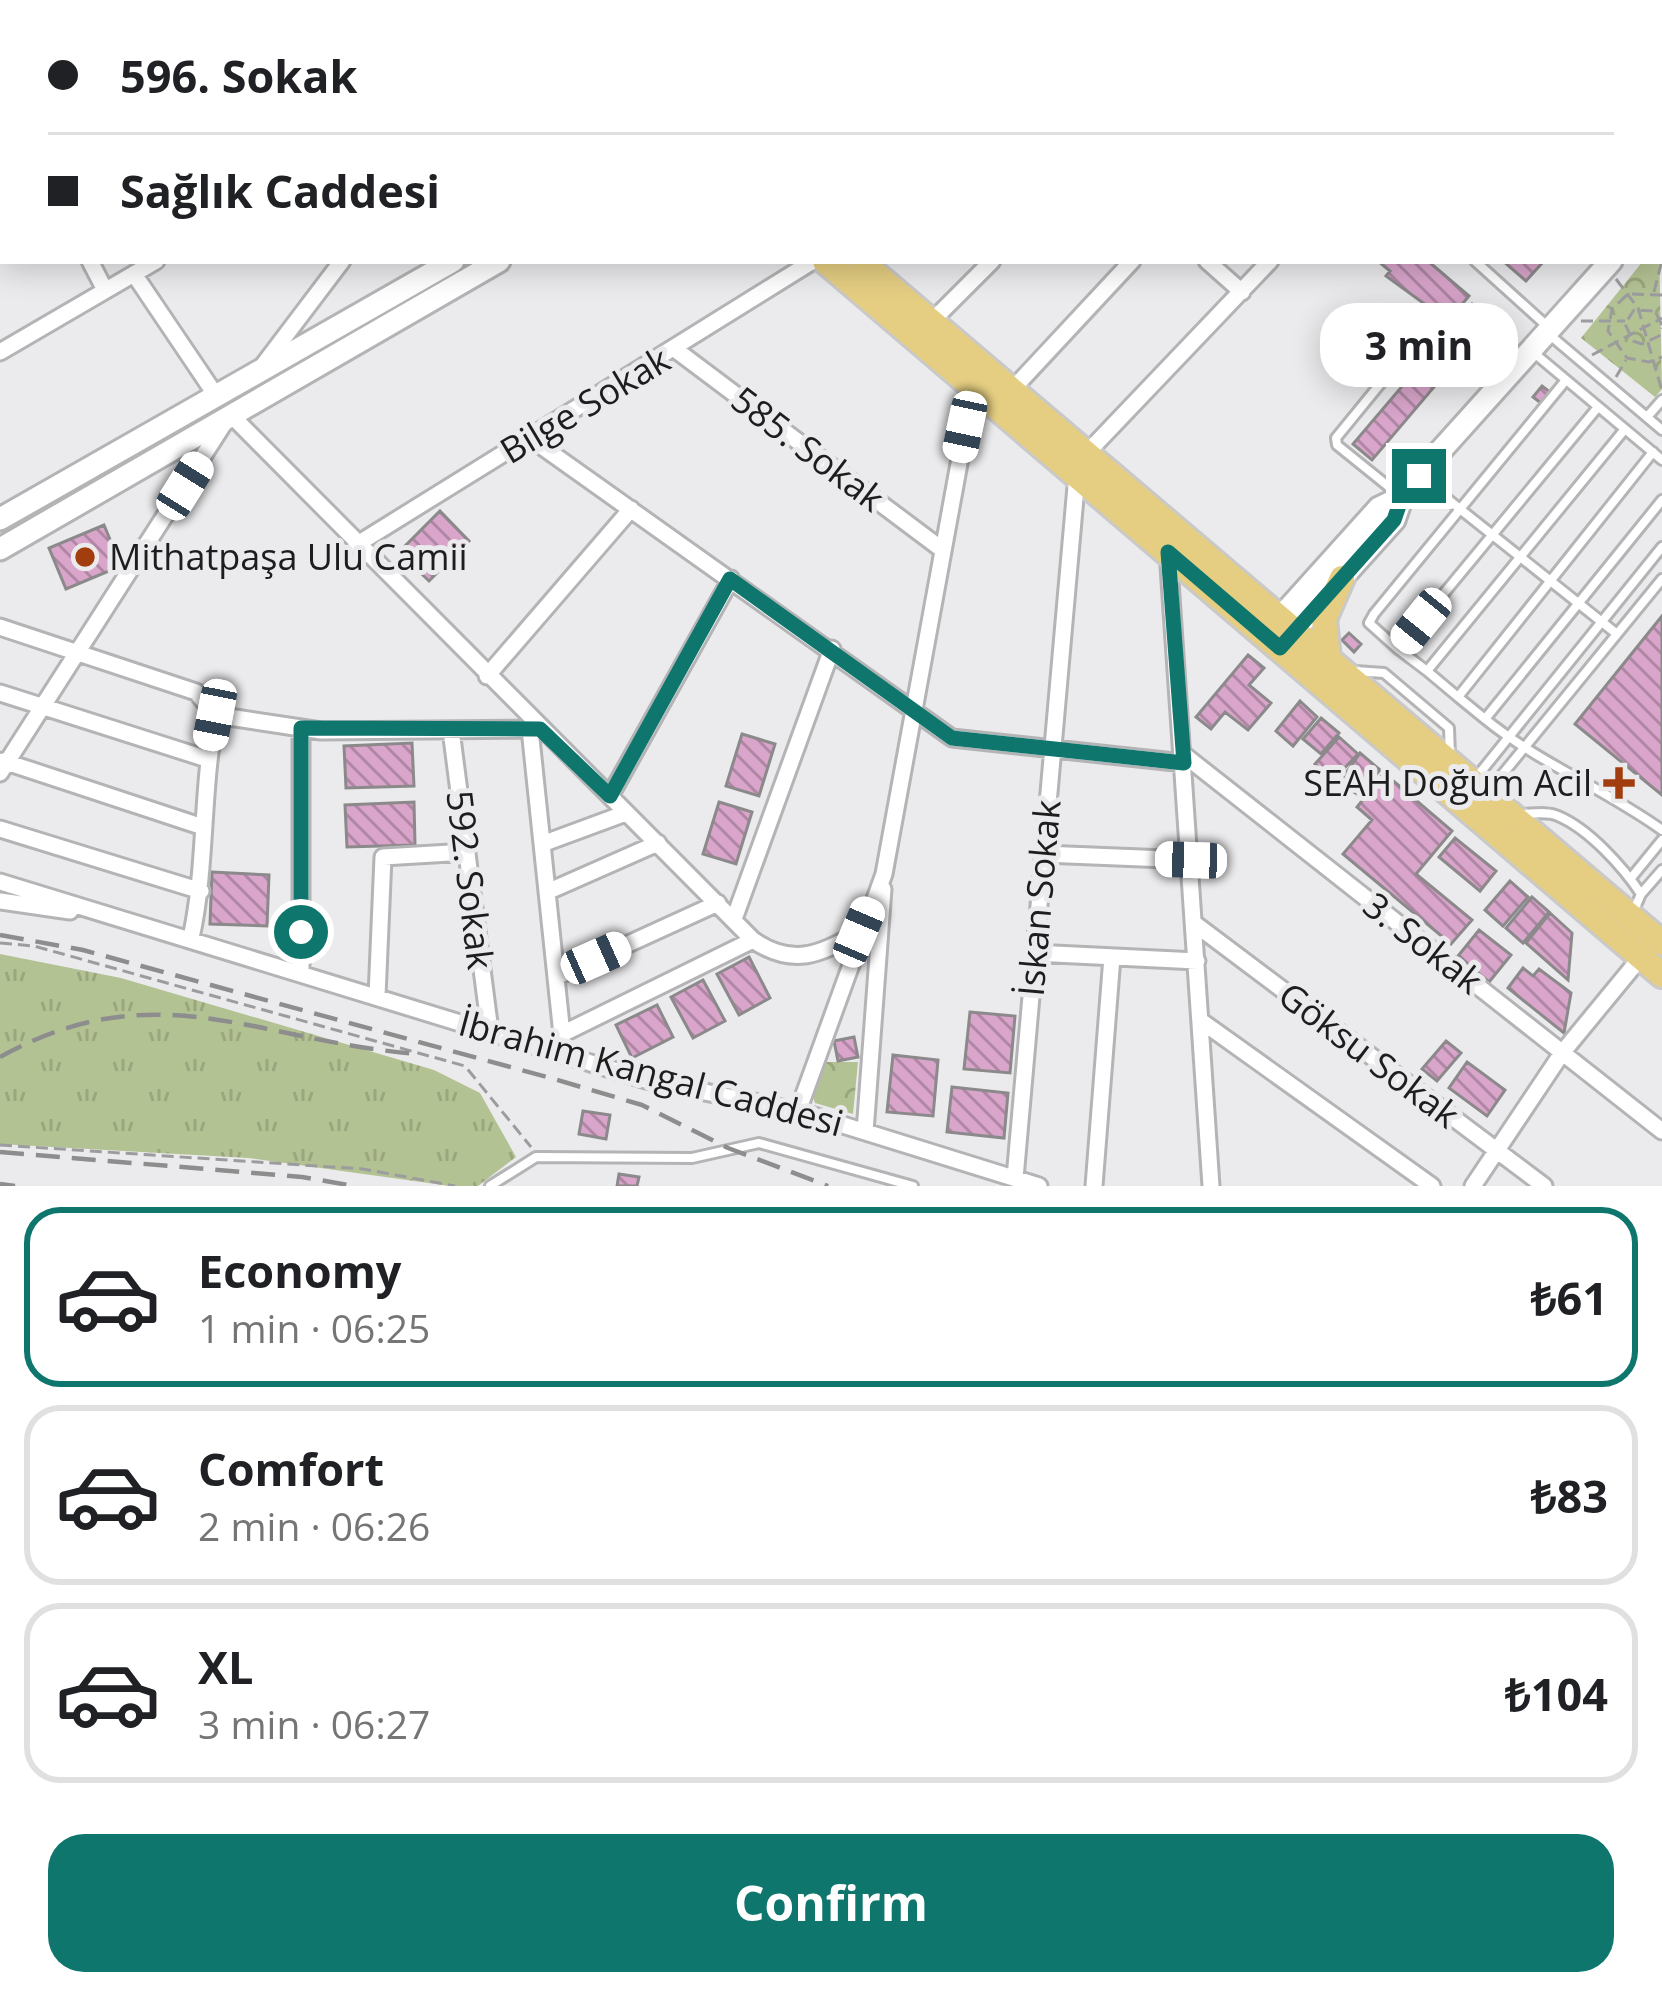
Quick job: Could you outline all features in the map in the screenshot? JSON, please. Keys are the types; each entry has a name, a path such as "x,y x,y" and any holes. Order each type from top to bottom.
{"main road":[{"path":"0,549 223,406 256,374 445,264"},
{"path":"0,519 493,264"},
{"path":"829,264 973,387 1242,587 1280,633 1336,665 1647,926 1662,974"},
{"path":"863,264 1010,392 1168,552 1280,633 1647,926"},
{"path":"1280,633 1342,578 1394,520 1402,497 1419,476 1609,264"},
{"path":"1280,633 1311,583 1379,508 1402,497"},
{"path":"1336,665 1324,619 1342,578"},
{"path":"1242,587 1280,602 1311,583"}],"street":[{"path":"92,264 105,290"},
{"path":"0,352 151,264"},
{"path":"256,374 340,264"},
{"name":"Bilge Sokak","path":"356,545 808,264"},
{"path":"931,323 989,264"},
{"path":"1010,392 1129,264"},
{"path":"1211,264 1242,292"},
{"path":"1081,465 1267,264"},
{"path":"134,274 223,406 535,729 610,796 753,940 773,954 798,958 822,954 859,932"},
{"name":"585. Sokak","path":"676,350 940,548"},
{"path":"865,1132 884,874 973,387"},
{"path":"200,826 2,765 81,652 223,406"},
{"path":"530,438 952,738 1052,751 1184,759"},
{"name":"İskan Sokak","path":"1015,1178 1081,465"},
{"path":"487,676 631,509"},
{"path":"1168,552 1211,1186"},
{"path":"610,796 730,579"},
{"path":"0,627 196,692 215,715 301,728 535,729"},
{"path":"734,919 832,650"},
{"path":"0,693 207,759"},
{"path":"190,938 201,892 200,826 215,715"},
{"path":"301,728 301,972"},
{"path":"535,729 564,1054"},
{"name":"592. Sokak","path":"452,730 490,1031"},
{"name":"3. Sokak","path":"1184,759 1662,1131"},
{"path":"542,844 626,812"},
{"path":"0,829 201,892"},
{"path":"547,892 658,843"},
{"path":"377,996 383,856 467,852"},
{"path":"1043,854 1191,860"},
{"path":"798,1111 859,932 884,874"},
{"name":"İbrahim Kangal Caddesi","path":"0,882 646,1080 798,1111 1039,1186"},
{"name":"İbrahim Kangal Caddesi","path":"0,902 126,918"},
{"path":"556,977 718,903"},
{"name":"Göksu Sokak","path":"1195,924 1544,1186"},
{"path":"1473,1186 1500,1154 1647,926"},
{"path":"562,1034 753,940"},
{"path":"1034,952 1197,961"},
{"path":"1094,1186 1112,956"},
{"path":"1201,1021 1432,1186"}],"lane":[{"path":"1479,264 1555,328 1580,362 1662,430"},
{"path":"1402,497 1337,445 1336,437 1417,340"},
{"path":"1532,352 1662,460"},
{"path":"1566,380 1369,623 1523,748 1617,797 1662,830"},
{"path":"1647,417 1662,396"},
{"path":"1398,650 1598,407"},
{"path":"1427,671 1625,429"},
{"path":"1458,697 1653,452"},
{"path":"1419,476 1617,634"},
{"path":"1485,719 1662,500"},
{"path":"1480,788 1509,738 1662,547"},
{"path":"1480,788 1523,748 1660,581 1643,571"},
{"path":"1512,814 1554,813 1631,878 1647,926"},
{"path":"1631,878 1662,840"},
{"path":"1647,926 1662,870"},
{"path":"490,1186 536,1157 692,1158 759,1144 913,1186"}],"path":[{"path":"1609,264 1638,308 1662,396"},
{"path":"1654,292 1661,264"},
{"path":"1662,295 1628,294 1612,309 1608,323 1611,342 1627,358 1662,357"},
{"path":"1638,308 1655,310 1661,318 1662,327 1650,343"},
{"path":"1638,308 1627,321 1627,333 1633,340 1650,343"},
{"path":"1580,362 1661,318"},
{"path":"1555,328 1627,321"},
{"path":"1611,387 1627,358"},
{"path":"0,943 34,946 465,1066 536,1157"},
{"path":"0,1145 363,1169 454,1186"}],"green space":[{"path":"1641,264 1659,264 1662,389 1655,397 1581,338"},
{"path":"0,954 121,978 434,1070 480,1093 516,1157 478,1186 450,1186 248,1158 0,1144"},
{"path":"820,1062 858,1062 853,1114 815,1103 810,1087"}],"building":[{"path":"1382,264 1432,264 1469,296 1448,321 1386,276 1390,271"},
{"path":"1506,264 1541,264 1526,281"},
{"path":"1472,304 1491,320 1372,460 1353,444"},
{"path":"1542,386 1551,393 1542,404 1533,397"},
{"path":"440,511 469,541 429,581 399,552"},
{"name":"Mithatpaşa Ulu Camii","path":"104,525 121,566 66,589 49,548"},
{"path":"1662,616 1662,795 1575,724"},
{"path":"1349,633 1361,644 1354,652 1342,640"},
{"path":"1248,655 1264,668 1249,685 1271,703 1248,730 1225,712 1211,729 1196,717"},
{"path":"1300,701 1317,717 1293,746 1276,731"},
{"path":"1321,718 1339,733 1321,754 1303,739"},
{"path":"742,734 775,744 759,796 726,786"},
{"path":"1339,737 1358,754 1333,780 1315,764"},
{"path":"412,743 414,786 346,788 344,746"},
{"path":"1360,753 1380,770 1359,795 1339,783"},
{"path":"1384,773 1452,831 1416,874 1472,920 1451,944 1343,854 1372,820 1357,807"},
{"path":"414,802 415,845 347,847 345,805"},
{"path":"719,802 752,812 736,864 703,854"},
{"path":"1455,838 1496,871 1480,891 1439,857"},
{"path":"212,872 269,875 267,926 210,924"},
{"path":"1510,881 1528,897 1503,926 1485,910"},
{"path":"1532,897 1549,912 1523,943 1506,928"},
{"path":"1550,913 1572,933 1568,980 1526,943"},
{"path":"1479,930 1511,955 1489,982 1458,956"},
{"path":"749,957 770,998 739,1015 717,974"},
{"path":"1523,968 1533,976 1539,969 1571,993 1564,1033 1508,988"},
{"path":"703,980 725,1021 693,1038 671,997"},
{"path":"657,1005 673,1037 632,1058 616,1025"},
{"path":"970,1012 1015,1016 1010,1073 964,1069"},
{"path":"854,1037 858,1057 838,1061 834,1041"},
{"path":"1446,1041 1461,1053 1437,1081 1422,1069"},
{"path":"893,1055 938,1060 933,1116 887,1112"},
{"path":"1467,1062 1505,1090 1487,1116 1449,1088"},
{"path":"952,1087 1008,1093 1004,1138 947,1132"},
{"path":"583,1111 610,1115 606,1139 579,1134"},
{"path":"619,1174 639,1177 637,1186 617,1186"}],"railway":[{"path":"0,935 83,950 642,1105 728,1148 828,1186"},
{"path":"0,1057 57,1031 109,1018 159,1015 208,1018 419,1054"},
{"path":"0,1152 302,1177 354,1186"},
{"path":"0,1184 15,1186"}],"place":[{"name":"Mithatpaşa Ulu Camii","path":"85,557"},
{"name":"SEAH Doğum Acil","path":"1619,783"}],"route":[{"path":"301,932 301,728 540,729 610,796 730,579 952,738 1184,763 1168,552 1280,648 1394,520 1402,497 1419,476"}]}
